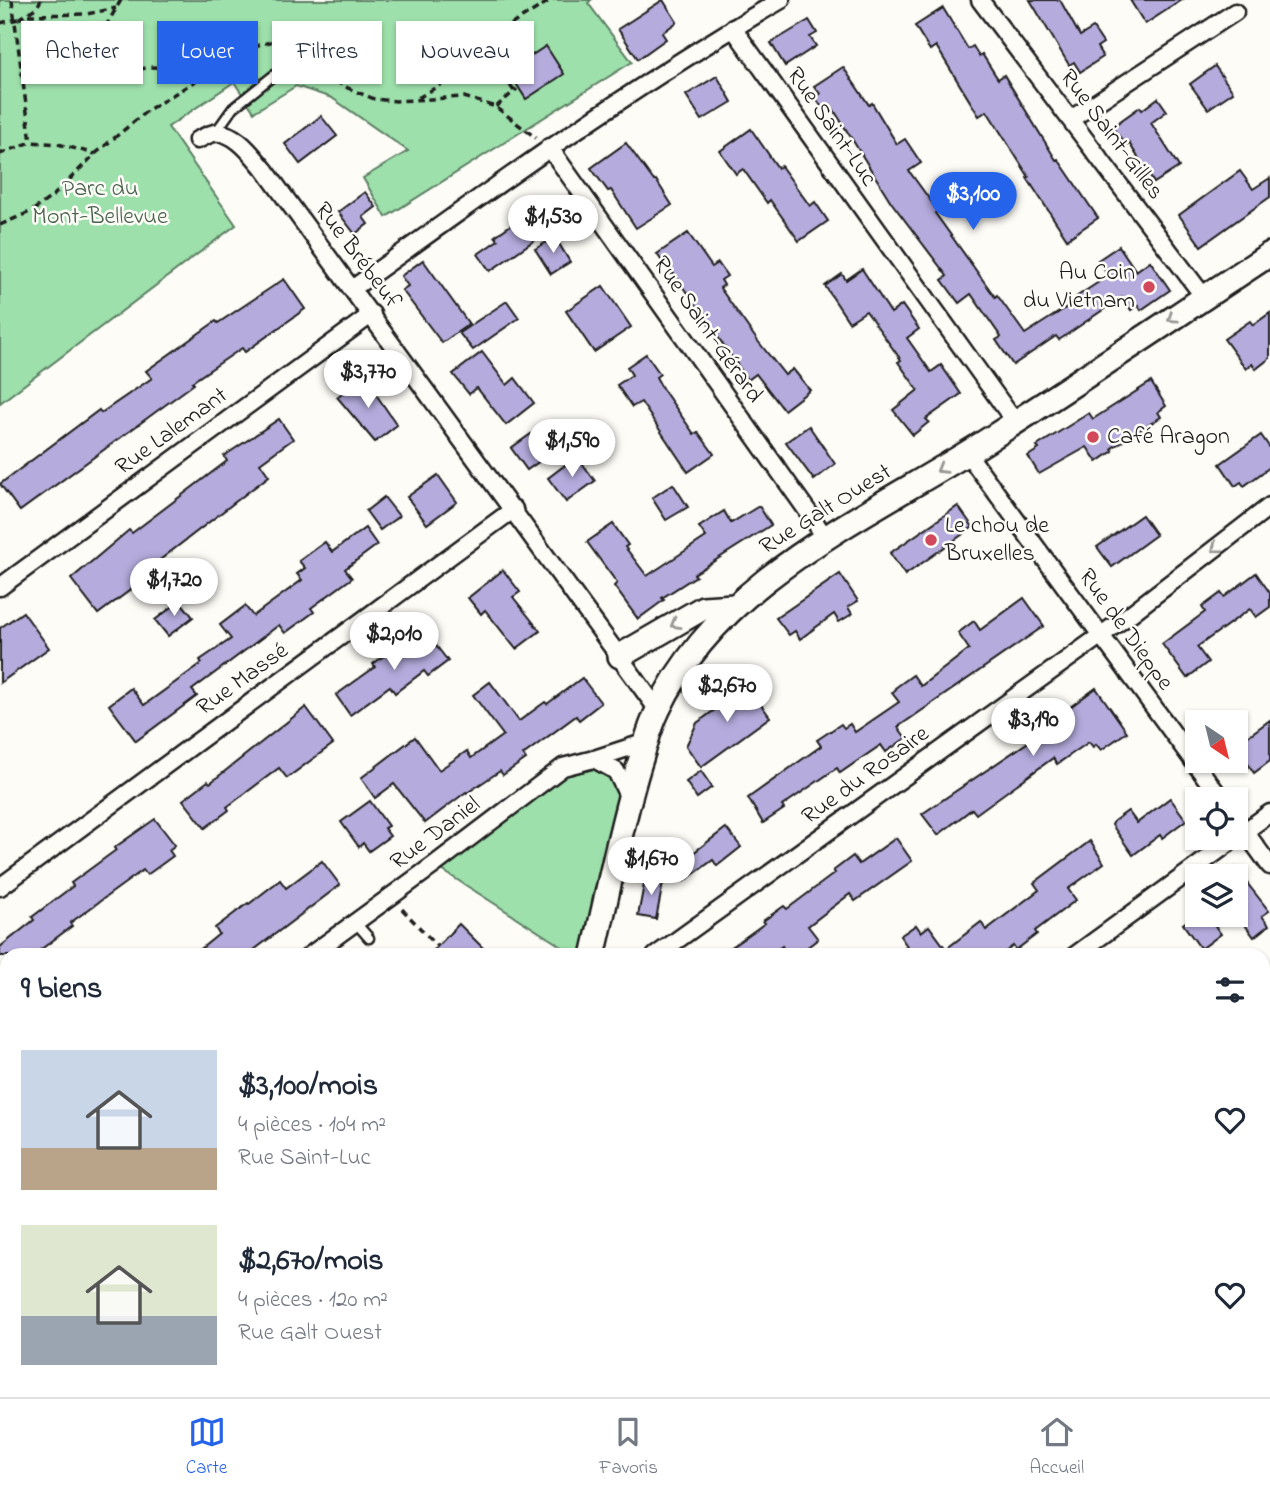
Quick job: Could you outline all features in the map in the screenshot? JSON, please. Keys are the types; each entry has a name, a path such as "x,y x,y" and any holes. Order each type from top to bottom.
{"main road":[{"name":"Rue Galt Ouest","path":"595,948 629,798 658,710 692,655 734,606 754,588 825,539 967,453 1270,254"},
{"path":"620,656 703,608 734,606"}],"street":[{"path":"352,289 549,147 781,0"},
{"name":"Rue Saint-Gilles","path":"980,0 1204,298"},
{"path":"1071,119 1235,12"},
{"name":"Rue Saint-Luc","path":"733,28 1015,422"},
{"path":"197,140 215,133"},
{"name":"Rue Brébeuf","path":"215,133 229,135 245,147 265,170 658,710"},
{"name":"Rue Saint-Gérard","path":"549,147 825,539"},
{"name":"Rue Lalemant","path":"0,587 372,314"},
{"name":"Rue de Dieppe","path":"967,453 1213,787"},
{"name":"Rue du Rosaire","path":"666,948 1101,634 1270,506"},
{"name":"Rue Massé","path":"0,887 514,509"},
{"name":"Rue Daniel","path":"319,948 563,767 646,741"},
{"path":"594,759 616,771 629,798"},
{"path":"1248,830 1270,813"},
{"path":"1248,836 1270,866"},
{"path":"1084,948 1220,850"}],"lane":[{"path":"215,133 233,108 272,77"},
{"path":"354,921 369,938"}],"path":[{"path":"12,0 31,142"},
{"path":"0,23 28,15 41,0"},
{"path":"121,0 95,45 122,73 157,67"},
{"path":"518,21 551,0"},
{"path":"28,15 87,14 117,8"},
{"path":"0,225 32,211 148,110 190,84"},
{"path":"340,84 374,99 464,97 496,107 549,147"},
{"path":"416,99 441,84"},
{"path":"496,107 516,90 511,84"},
{"path":"0,154 31,142 58,144 95,154"},
{"path":"390,897 437,946"}],"green space":[{"name":"Parc du Mont-Bellevue","path":"0,0 591,0 588,3 632,62 386,217 363,178 408,151 332,98 296,86 254,112 235,84 258,84 258,21 157,21 157,84 231,84 168,127 236,225 0,403"},
{"path":"594,759 629,798 595,948 564,948 434,865 563,767"}],"building":[{"path":"663,0 677,22 662,33 666,39 638,59 618,29"},
{"path":"1030,0 1060,0 1080,36 1093,28 1103,43 1097,47 1103,57 1080,72 1074,62 1069,65"},
{"path":"1130,0 1182,0 1145,24"},
{"path":"943,8 968,49 973,46 979,56 982,54 998,79 1004,75 1056,160 1058,159 1098,218 1067,239 987,111 979,116 936,46 930,50 915,26"},
{"path":"809,20 817,33 810,37 816,46 785,66 771,43"},
{"path":"546,46 564,74 526,99 516,84 534,84 534,54"},
{"path":"1215,66 1233,92 1208,109 1190,84"},
{"path":"843,67 869,105 872,103 897,144 905,139 921,163 909,171 938,211 935,213 1025,334 1078,300 1076,297 1108,276 1098,260 1119,246 1136,271 1150,261 1170,290 1141,310 1138,305 1131,310 1122,297 1059,340 1056,336 1013,365 996,340 1001,337 971,294 959,303 942,280 947,276 891,202 832,107 825,112 815,97 820,94 814,86"},
{"path":"717,76 732,102 702,120 686,95"},
{"path":"1158,98 1167,111 1151,123 1179,167 1154,183 1129,143 1126,145 1112,127"},
{"path":"321,116 337,136 300,164 285,144"},
{"path":"751,129 778,168 781,166 810,206 815,202 828,221 799,241 770,200 767,203 743,169 736,174 720,151"},
{"path":"626,143 672,205 636,228 611,190 608,191 591,168"},
{"path":"1240,171 1253,189 1270,178 1270,197 1201,246 1179,215"},
{"path":"365,192 376,207 363,217 368,224 355,234 338,212"},
{"path":"528,213 542,235 490,271 478,254 498,240 495,236"},
{"path":"688,233 712,267 718,263 727,276 721,280 724,285 720,288 757,340 785,375 793,369 810,390 784,410 756,374 748,380 657,254"},
{"path":"555,237 570,262 551,274 535,249"},
{"path":"423,260 469,324 442,343 402,290 408,286 401,276"},
{"path":"862,269 891,313 902,305 919,329 907,338 931,372 941,365 961,394 926,419 929,422 913,435 893,410 918,390 898,362 901,360 866,311 849,322 825,286 842,274 846,280"},
{"path":"284,279 305,309 245,352 242,348 192,382 194,384 20,511 0,484 99,410 101,413 152,378 146,371 216,321 218,323"},
{"path":"603,286 631,327 594,352 566,311"},
{"path":"507,301 519,318 473,350 459,333"},
{"path":"1270,313 1270,358 1256,369 1252,364 1246,369 1224,339 1250,321 1253,325"},
{"path":"482,352 507,385 515,378 534,403 506,425 477,388 469,394 453,374"},
{"path":"646,354 660,374 656,377 662,388 694,434 698,432 714,454 688,472 641,402 632,407 617,385 632,375 627,367"},
{"path":"364,377 397,425 375,442 337,397"},
{"path":"1151,382 1166,406 1158,412 1161,417 1112,448 1113,451 1097,462 1087,447 1039,474 1028,456 1039,449 1037,446 1089,413 1093,419"},
{"path":"279,419 293,439 260,463 269,476 156,563 160,568 98,614 71,579 129,530 132,533 227,461 224,456"},
{"path":"809,426 835,464 814,480 786,442"},
{"path":"531,434 547,456 527,470 511,448"},
{"path":"1261,435 1270,448 1270,467 1244,486 1241,482 1235,486 1220,464"},
{"path":"577,456 595,481 566,502 548,478"},
{"path":"438,475 457,502 427,524 407,497"},
{"path":"673,484 688,507 666,520 652,498"},
{"path":"384,497 399,516 380,530 366,511"},
{"path":"759,506 771,525 694,574 696,576 662,598 664,600 638,619 614,586 617,583 587,542 613,524 628,545 625,547 647,576 706,537 699,527 724,511 731,523"},
{"name":"Le chou de Bruxelles","path":"958,506 973,527 905,575 890,553"},
{"path":"1142,515 1156,535 1112,567 1097,547"},
{"path":"365,528 377,545 345,569 352,578 311,608 314,612 285,633 279,625 192,690 197,696 136,741 109,705 131,688 144,705 231,639 220,625 245,606 253,616 302,580 297,574 305,568 299,561 325,542 332,552"},
{"path":"503,570 520,592 513,597 540,631 516,649 485,610 481,614 468,598"},
{"path":"1256,573 1270,593 1270,607 1256,617 1250,609 1197,647 1208,662 1187,678 1162,644 1205,612 1202,607 1221,593 1224,597"},
{"path":"840,574 858,601 848,607 852,614 839,622 834,614 800,639 795,631 789,635 776,618"},
{"path":"1024,598 1044,626 898,727 906,738 886,752 881,745 840,773 837,768 782,806 784,809 763,823 748,798 821,746 817,740 841,724 844,728 850,724 855,732 899,702 892,693 895,688 913,675 921,686 969,649 958,633 974,621 980,630"},
{"path":"180,601 193,617 168,636 155,620"},
{"path":"23,612 49,648 0,683 0,628"},
{"path":"424,630 448,661 428,676 424,671 395,693 390,686 350,715 336,695 375,667 373,664 393,649 396,653"},
{"path":"582,678 601,703 579,720 576,716 523,755 526,759 503,775 500,771 466,792 425,823 394,784 375,798 361,778 415,737 439,770 467,751 471,758 503,735 473,695 490,682 519,721"},
{"path":"743,680 770,717 701,767 686,746 697,723 724,703 719,697"},
{"path":"1096,688 1127,732 1101,750 1096,744 1093,747 1089,742 1057,764 1053,758 976,814 972,809 938,835 922,814 1037,736 1035,733"},
{"path":"306,707 333,744 287,778 279,768 227,807 229,810 205,828 183,800 208,781 210,783"},
{"path":"1270,720 1270,761 1254,773 1248,764 1248,736"},
{"path":"701,771 712,787 697,798 686,782"},
{"path":"1170,798 1185,819 1162,838 1160,835 1133,855 1112,825 1128,811 1137,823"},
{"path":"370,801 388,826 384,828 390,836 369,851 363,843 359,847 341,822"},
{"path":"155,819 175,845 169,850 173,856 147,875 143,870 70,923 72,926 43,948 0,948 34,920 32,917 73,886 71,883 116,850 114,848"},
{"path":"726,828 741,847 717,866 713,860 684,881 670,862 685,851 689,856"},
{"path":"896,838 912,861 855,901 850,894 808,926 818,939 806,948 730,948 784,906 787,909 853,856 859,864"},
{"path":"1090,841 1104,863 1068,889 1076,900 1035,931 1037,934 1019,948 947,948 981,922 986,930 1039,890 1034,883"},
{"path":"322,861 340,885 257,948 202,948 219,934 215,928 280,880 286,888"},
{"path":"646,874 664,878 656,919 638,916"},
{"path":"1248,884 1269,911 1262,916 1269,925 1254,937 1246,927"},
{"path":"459,924 483,948 436,948"},
{"path":"916,925 921,932 929,926 945,948 904,948 907,946 900,936"},
{"path":"1185,927 1216,927 1221,934 1200,948"}],"place":[{"name":"Au Coin du Vietnam","path":"1149,287"},
{"name":"Café Aragon","path":"1093,437"},
{"name":"Le chou de Bruxelles","path":"931,540"}]}
